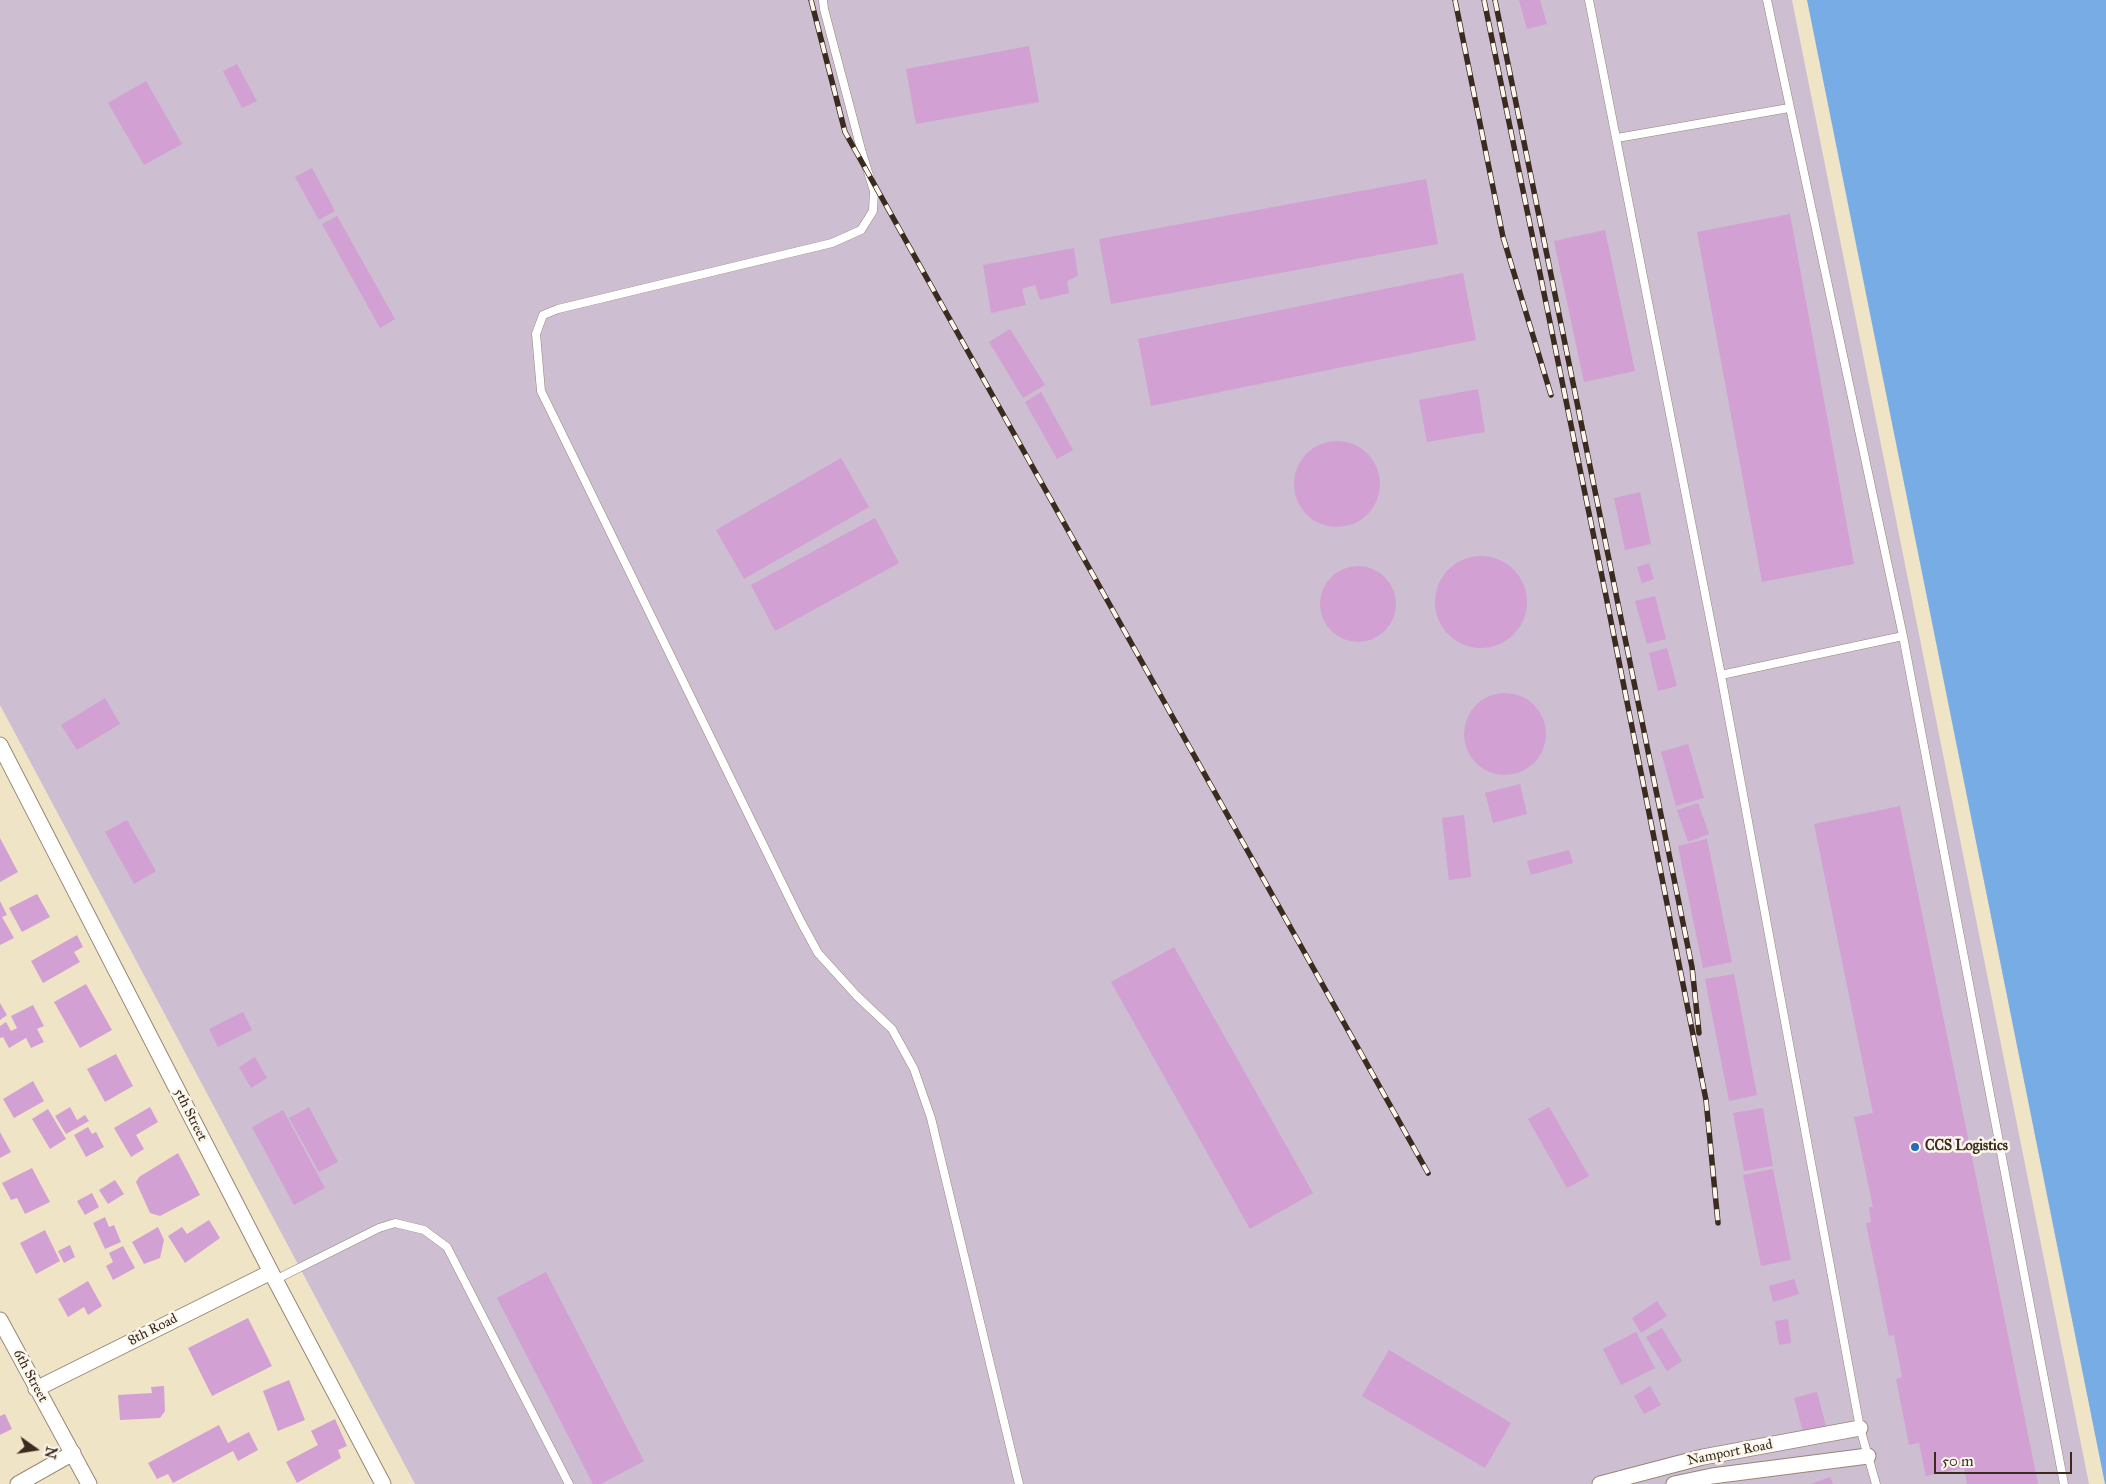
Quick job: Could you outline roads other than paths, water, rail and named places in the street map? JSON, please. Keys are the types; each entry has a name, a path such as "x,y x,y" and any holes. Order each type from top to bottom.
{"street":[{"name":"5th Street","path":"0,745 273,1276 383,1484"},
{"name":"8th Road","path":"36,1389 273,1276"},
{"name":"6th Street","path":"0,1320 89,1484"},
{"name":"Namport Road","path":"1600,1484 1703,1457 1860,1428"},
{"path":"18,1484 73,1453"},
{"path":"1674,1484 1712,1476 1868,1456"}],"lane":[{"path":"823,0 862,153 874,191 873,211 861,230 832,243 558,309 543,315 536,334 541,391 800,920 818,953 856,996 892,1030 914,1069 931,1118 1019,1484"},
{"path":"1589,0 1721,675 1860,1428 1876,1484"},
{"path":"1767,0 1903,636 2064,1484"},
{"path":"1617,138 1789,108"},
{"path":"1721,675 1903,636"},
{"path":"273,1276 379,1228 395,1223 424,1230 447,1247 569,1484"}],"water":[{"path":"1807,0 2106,0 2106,1484 2105,1484"}],"railway":[{"path":"811,0 845,132 1428,1173"},
{"path":"1455,0 1503,237 1551,395"},
{"path":"1484,0 1606,596 1706,1100 1718,1223"},
{"path":"1495,0 1692,967 1699,1033"}],"place":[{"name":"CCS Logistics","path":"1915,1147"}]}
